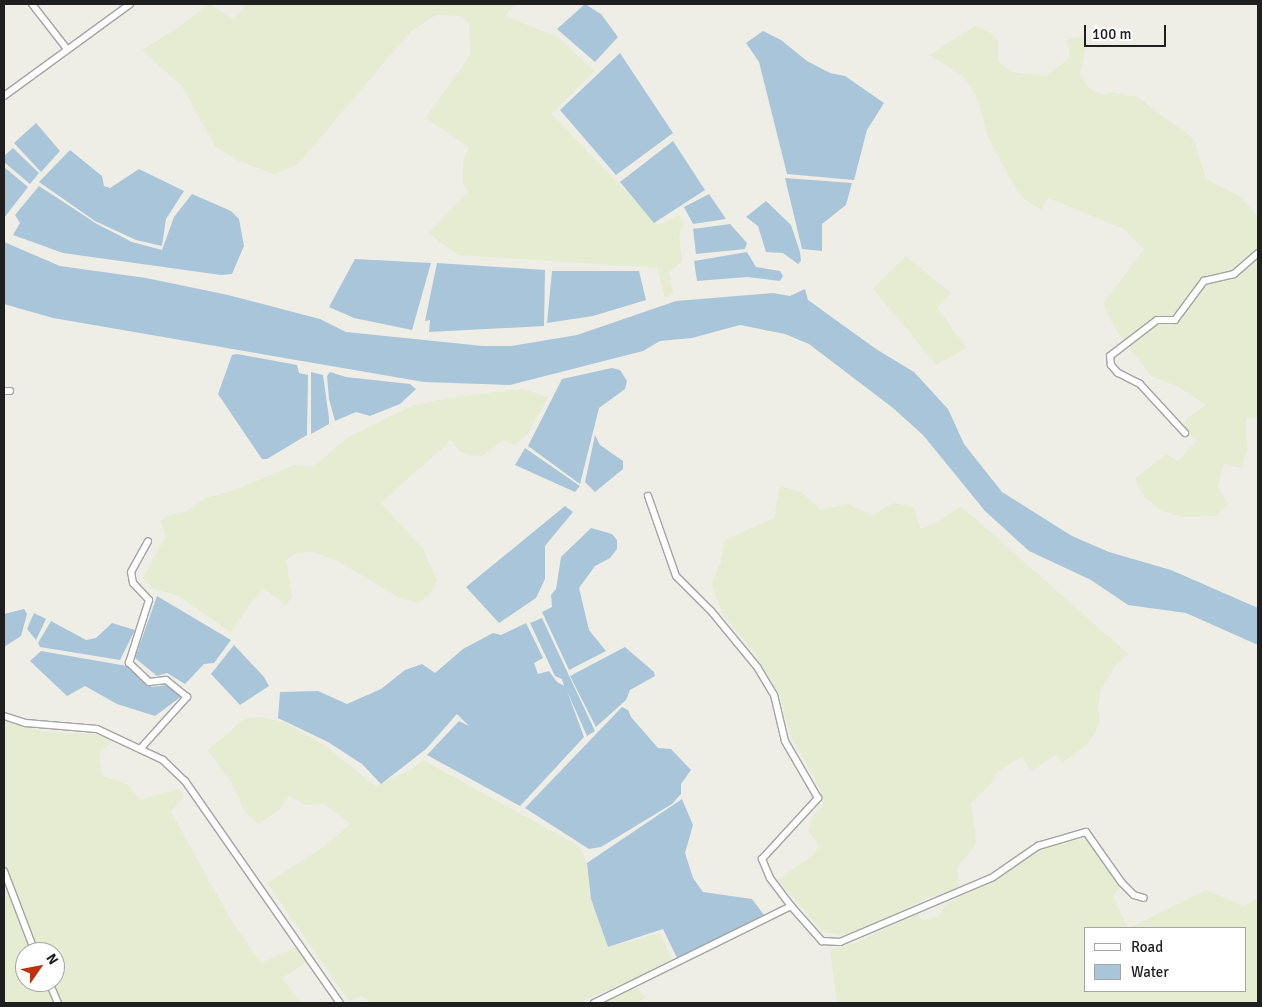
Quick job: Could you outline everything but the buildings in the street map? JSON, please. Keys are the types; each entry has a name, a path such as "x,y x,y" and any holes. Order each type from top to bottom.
{"street":[{"path":"32,4 67,49"},
{"path":"4,96 130,4"},
{"path":"1185,433 1140,384 1118,373 1111,364 1110,356 1157,320 1175,320 1204,282 1234,274 1258,253"},
{"path":"648,496 676,576 711,611 758,668 774,695 785,741 817,790 818,798 811,809 762,859 770,878 791,906 822,941 840,942 993,877 1038,846 1086,832 1122,884 1134,895 1144,898"},
{"path":"141,748 187,697 166,680 149,682 129,663 149,600 134,583 131,572 148,541"},
{"path":"4,716 35,724 97,729 141,748 163,760 185,781 340,1003"},
{"path":"4,871 31,942"},
{"path":"594,1003 791,906"}],"green space":[{"path":"209,4 234,19 247,4 515,4 505,16 558,37 594,71 552,114 658,225 679,215 684,225 679,236 682,261 669,272 673,294 665,298 657,268 458,255 428,233 468,192 463,183 463,162 469,147 426,118 470,55 469,25 462,16 436,15 411,31 298,164 274,174 239,161 216,147 181,85 142,50 179,27"},
{"path":"975,26 991,33 998,41 998,61 1011,72 1046,76 1070,58 1067,39 1081,37 1086,47 1080,74 1089,88 1102,95 1112,92 1137,97 1194,139 1206,179 1240,196 1258,217 1258,419 1246,418 1247,450 1241,468 1223,464 1218,488 1228,504 1216,516 1181,517 1158,509 1142,494 1135,479 1166,454 1178,461 1197,440 1185,433 1186,419 1206,405 1177,386 1151,376 1115,329 1103,304 1144,249 1124,229 1048,198 1041,210 1020,196 988,137 978,100 963,76 929,55"},
{"path":"906,256 951,293 937,308 967,348 936,365 873,288"},
{"path":"523,389 548,397 528,433 515,445 504,440 482,456 469,455 459,451 451,440 381,503 423,549 437,580 429,596 417,603 398,597 338,561 312,552 296,553 286,560 292,597 285,606 278,598 262,589 230,632 179,596 152,588 143,578 166,536 161,521 167,516 185,512 206,498 235,490 294,465 314,467 348,437 414,405 449,398"},
{"path":"780,486 801,492 821,510 848,504 873,515 893,503 914,507 920,529 938,522 961,506 1128,654 1116,665 1101,689 1098,707 1100,723 1087,745 1063,762 1055,755 1031,771 1022,757 997,772 990,785 971,803 976,838 974,848 957,867 959,888 928,898 892,916 843,935 823,932 778,880 813,855 819,846 808,830 812,817 823,805 821,791 789,732 779,694 756,655 724,617 711,584 721,562 725,540 774,518"},
{"path":"263,717 288,724 327,747 375,786 411,770 423,760 579,846 587,863 591,899 608,947 660,933 673,961 579,1003 371,1003 362,996 349,1001 267,883 322,848 351,824 324,804 306,805 289,796 279,810 258,824 245,812 232,784 208,750 244,719"},
{"path":"4,720 44,732 95,734 114,741 99,752 102,776 129,785 139,800 179,789 184,796 171,812 231,920 261,963 297,947 307,962 282,978 301,1003 4,1003"},
{"path":"1086,838 1092,842 1119,888 1113,897 1128,927 1084,927 1084,992 1247,992 1247,927 1131,927 1206,890 1244,906 1258,897 1258,1003 837,1003 830,950 858,942 917,913 922,920 938,917 947,903 994,881 1041,849"},
{"path":"636,987 646,998 637,1003 602,1003"}],"water":[{"path":"585,4 601,14 618,37 595,62 557,29"},
{"path":"763,31 781,40 807,61 830,73 845,76 884,103 867,130 854,180 787,174 759,62 746,43"},
{"path":"620,53 673,133 616,175 560,110"},
{"path":"36,123 60,151 41,172 14,143"},
{"path":"673,141 705,190 654,223 620,182"},
{"path":"13,148 39,173 30,184 4,162 4,156"},
{"path":"70,150 102,176 104,186 110,188 139,169 184,191 166,219 162,246 136,240 95,221 39,182"},
{"path":"4,167 28,187 4,218"},
{"path":"785,178 852,183 846,205 822,224 822,251 802,249"},
{"path":"39,186 97,224 132,242 162,250 174,217 192,194 231,211 239,219 244,246 232,274 221,275 63,253 13,235 20,223 15,215"},
{"path":"709,194 726,219 693,224 684,207"},
{"path":"766,201 791,225 800,252 801,261 798,264 783,253 766,252 758,226 746,217"},
{"path":"730,224 747,243 745,249 696,254 693,229"},
{"path":"4,242 60,266 146,278 228,295 320,319 346,332 483,346 511,346 577,335 676,301 773,293 790,296 805,289 808,300 876,349 914,372 948,409 964,444 1002,492 1072,536 1109,552 1171,570 1258,608 1258,645 1186,613 1128,605 1091,580 1029,551 985,511 923,435 893,408 809,344 785,334 740,325 692,338 660,341 643,351 510,385 424,382 53,318 4,304"},
{"path":"747,252 756,267 780,271 783,276 780,281 747,277 697,281 694,261"},
{"path":"355,259 431,263 412,330 354,318 329,307"},
{"path":"437,263 545,270 544,326 429,332 430,320 425,321"},
{"path":"552,271 639,271 646,300 593,316 547,323"},
{"path":"237,354 297,365 299,373 308,375 307,435 267,459 262,459 218,394 232,355"},
{"path":"612,368 620,370 627,381 625,389 599,408 580,484 528,446 562,379"},
{"path":"311,372 323,375 329,424 311,434"},
{"path":"330,372 346,377 410,384 416,389 400,404 370,416 356,412 335,421 329,399 327,376"},
{"path":"595,435 600,445 623,461 623,469 595,492 585,482"},
{"path":"525,448 580,486 575,492 515,465"},
{"path":"565,506 573,512 545,546 545,579 536,598 499,623 466,587"},
{"path":"591,528 612,534 617,540 617,549 610,558 595,566 579,588 589,630 606,651 569,670 542,612 552,607 551,595 556,589 561,557"},
{"path":"157,596 231,640 214,663 204,664 185,684 167,673 157,676 135,658"},
{"path":"24,609 27,614 21,636 4,647 4,614"},
{"path":"34,613 46,619 36,640 27,629"},
{"path":"542,618 595,731 587,736 567,691 584,737 520,806 427,755 459,721 469,726 457,714 426,749 381,784 362,764 328,742 278,718 280,692 318,691 347,704 381,689 405,670 422,664 435,673 463,649 493,633 501,635 526,623 543,658 534,663 538,674 549,671 557,682 564,686 562,679 555,676 530,623"},
{"path":"51,621 86,640 96,638 112,623 135,630 120,660 40,647 38,643"},
{"path":"234,645 264,677 269,686 240,705 211,674"},
{"path":"625,647 654,672 655,676 630,690 626,700 596,727 570,676"},
{"path":"41,651 127,666 152,687 173,684 186,693 155,716 117,704 85,686 67,696 30,661"},
{"path":"622,707 628,710 631,717 658,748 671,749 691,770 681,784 681,794 672,804 601,847 589,849 525,808"},
{"path":"682,799 693,825 685,853 693,878 703,892 752,899 764,915 679,962 663,929 608,947 591,899 587,863"}]}
